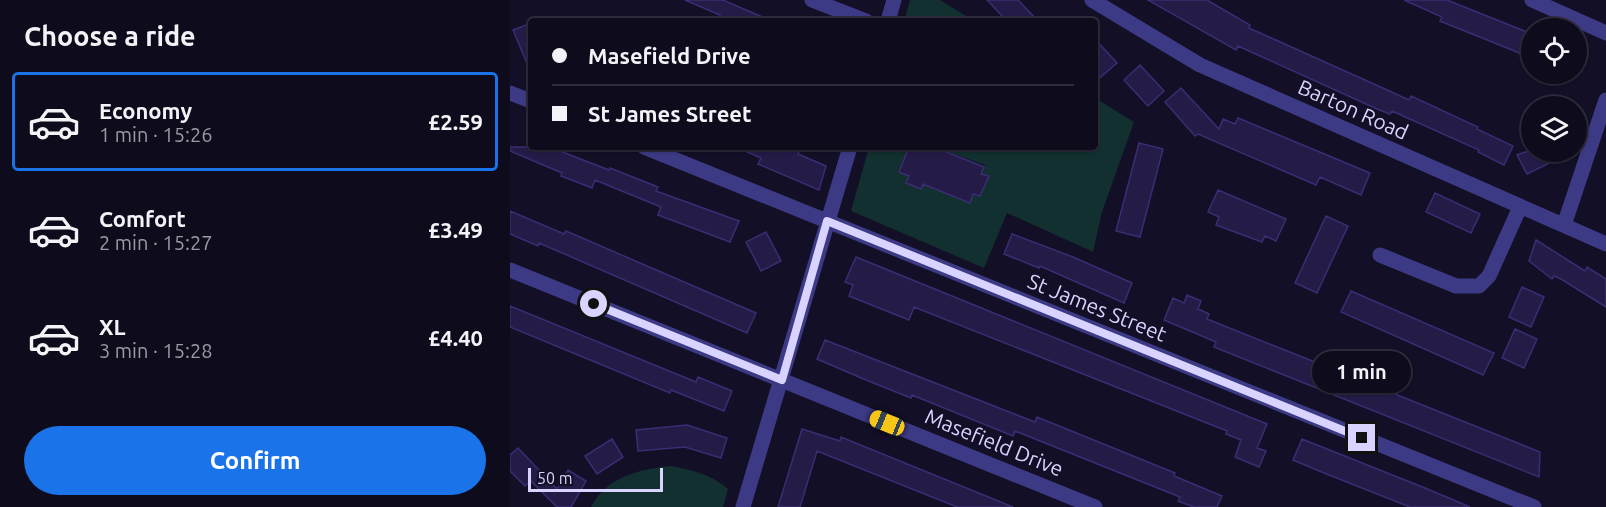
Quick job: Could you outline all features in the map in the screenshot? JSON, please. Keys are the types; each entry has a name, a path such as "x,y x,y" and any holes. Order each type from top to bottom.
{"street":[{"path":"812,0 858,18"},
{"path":"889,18 894,0"},
{"name":"Barton Road","path":"1092,0 1200,65 1606,244"},
{"path":"1532,0 1606,33"},
{"path":"510,93 528,100"},
{"path":"1564,225 1606,100"},
{"name":"St James Street","path":"651,150 1534,507"},
{"path":"743,507 849,150"},
{"path":"1380,255 1456,286 1479,286 1489,276 1520,207"},
{"name":"Masefield Drive","path":"510,270 1095,507"}],"green space":[{"path":"910,0 940,0 969,18 905,18"},
{"path":"1098,100 1134,122 1102,212 1093,252 1007,213 984,268 851,211 868,150 908,150 899,172 909,176 906,183 921,189 923,184 970,203 973,194 981,196 988,177 981,174 985,165 942,150 1098,150"},
{"path":"672,466 709,476 722,484 728,489 723,507 591,507 598,496 615,481 637,472"}],"building":[{"path":"685,0 723,0 765,18 718,18 720,15"},
{"path":"987,0 1018,0 1035,18 1004,18"},
{"path":"1148,0 1207,0 1250,25 1249,28 1409,100 1411,96 1513,146 1504,165 1478,152 1479,150 1392,111 1390,114 1377,109 1238,46 1236,50"},
{"path":"1404,0 1447,0 1521,30 1521,54 1440,21 1442,17"},
{"path":"528,24 528,66 513,30"},
{"path":"1098,42 1117,63 1098,79"},
{"path":"1140,65 1164,91 1148,106 1124,80"},
{"path":"1181,88 1219,129 1223,119 1235,124 1238,118 1370,173 1361,195 1320,177 1316,185 1198,134 1195,136 1165,102"},
{"path":"1139,143 1163,149 1140,237 1116,231"},
{"path":"510,147 528,147 528,150 560,150 658,187 656,191 739,221 730,242 658,215 661,207 595,180 592,188 561,176 562,173 510,151"},
{"path":"743,150 800,150 798,154 826,166 819,190 758,164 761,158"},
{"path":"908,150 942,150 984,167 981,174 989,176 980,196 973,194 970,203 923,184 921,189 906,183 909,176 899,172"},
{"path":"1521,154 1521,162 1552,162 1527,174 1517,155"},
{"path":"1218,190 1286,219 1276,241 1265,236 1262,242 1216,225 1219,217 1208,212"},
{"path":"1435,193 1480,214 1471,233 1426,212"},
{"path":"510,211 564,234 566,231 756,313 747,333 539,243 538,246 510,234"},
{"path":"1326,216 1348,226 1317,293 1295,283"},
{"path":"766,232 781,261 761,271 746,242"},
{"path":"1012,234 1132,283 1124,303 1040,266 1039,268 1004,254"},
{"path":"1536,240 1585,271 1587,267 1606,279 1606,307 1561,279 1554,276 1552,279 1529,261"},
{"path":"856,257 1267,424 1257,448 1266,451 1259,467 1235,457 1241,440 1226,434 1227,431 914,307 909,320 849,296 853,285 845,282"},
{"path":"1522,287 1544,297 1531,327 1509,317"},
{"path":"1351,291 1494,353 1483,375 1341,312"},
{"path":"1187,295 1201,301 1198,309 1209,314 1207,319 1540,452 1539,477 1214,347 1216,342 1164,320 1173,298 1184,303"},
{"path":"510,306 696,382 698,377 732,391 724,411 671,390 670,393 510,327"},
{"path":"1515,329 1537,339 1524,368 1502,358"},
{"path":"825,340 1035,422 1037,417 1175,473 1174,476 1222,496 1217,507 1194,507 1178,501 1180,497 1015,431 1013,436 912,395 911,398 817,359"},
{"path":"687,425 727,438 721,458 685,447 638,451 636,430"},
{"path":"802,429 840,441 841,437 1013,507 957,507 817,451 800,507 778,507"},
{"path":"612,439 623,457 597,474 585,456"},
{"path":"1302,439 1470,507 1410,507 1329,475 1293,460"},
{"path":"518,448 557,489 568,470 586,481 571,507 557,507 531,481 525,486 510,471 510,455"}],"route":[{"path":"594,304 782,380 827,221 1362,438"}]}
